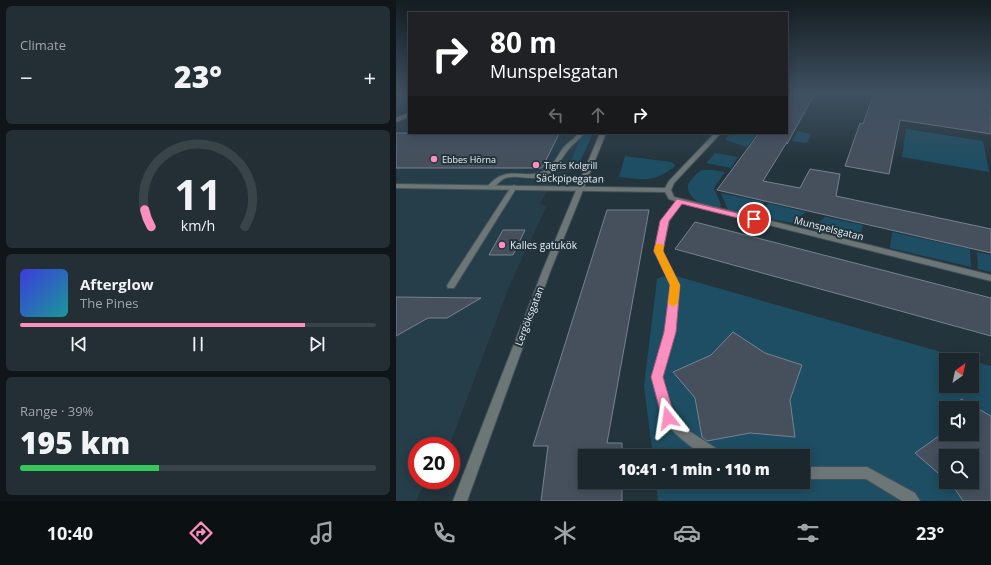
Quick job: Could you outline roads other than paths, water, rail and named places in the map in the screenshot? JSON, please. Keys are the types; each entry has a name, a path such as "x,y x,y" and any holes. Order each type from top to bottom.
{"street":[{"path":"396,120 405,116"},
{"path":"490,187 496,179 502,176 530,175 549,171 566,148 578,138 580,134"},
{"name":"Lergöksgatan","path":"460,501 546,272 579,188 604,134"},
{"path":"668,190 671,182 717,134"},
{"name":"Säckpipegatan","path":"396,186 668,190"},
{"path":"451,286 514,187"},
{"name":"Munspelsgatan","path":"668,190 668,194 671,198 680,201 991,278"},
{"path":"680,201 664,221 658,251 675,285 670,332 657,377 668,418 682,433 707,449"},
{"path":"810,473 867,473 913,501"}],"place":[{"name":"Ebbes Hörna","path":"434,159"},
{"name":"Tigris Kolgrill","path":"536,165"},
{"name":"Kalles gatukök","path":"502,245"}]}
